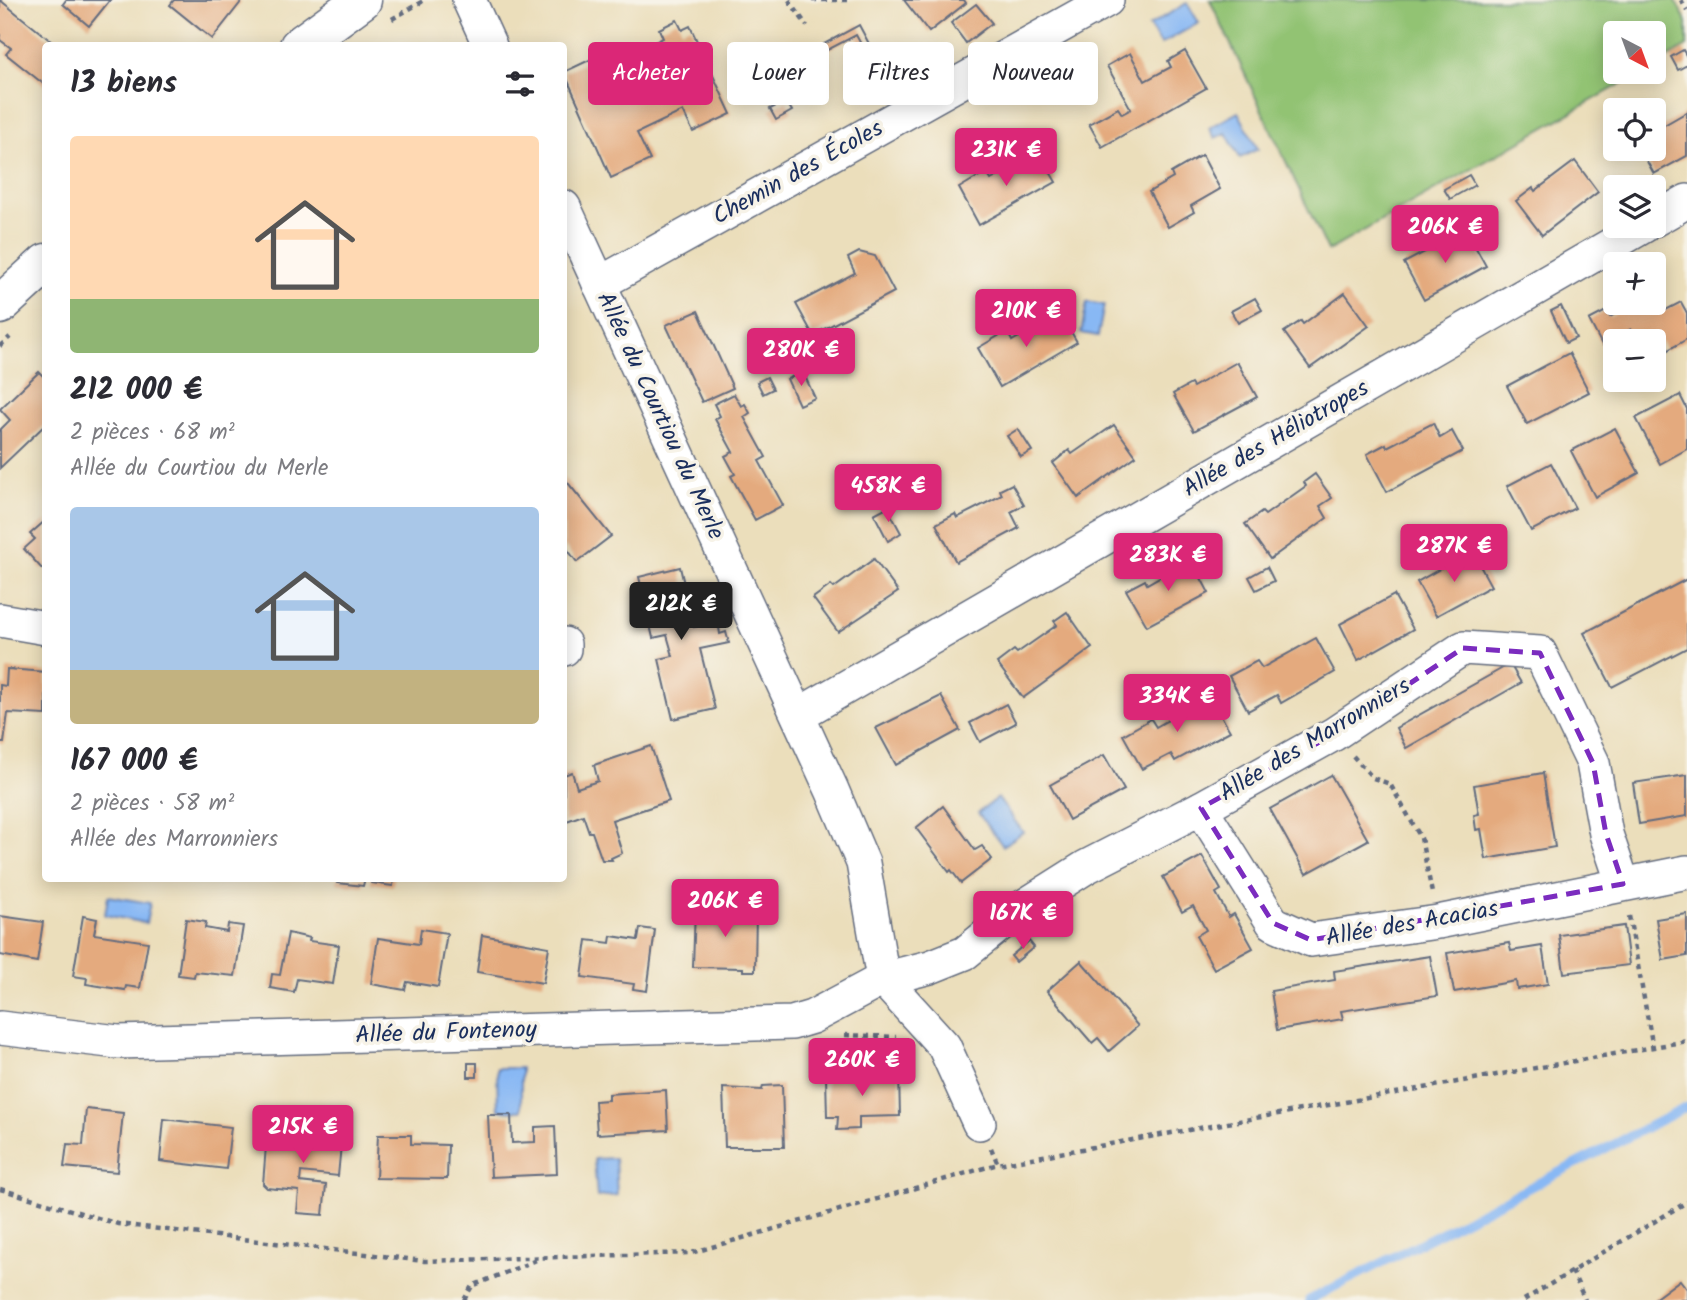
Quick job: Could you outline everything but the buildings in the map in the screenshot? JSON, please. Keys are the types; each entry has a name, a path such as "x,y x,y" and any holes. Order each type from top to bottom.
{"street":[{"path":"304,42 362,0"},
{"path":"469,0 488,42"},
{"name":"Chemin des Écoles","path":"599,284 1107,0"},
{"path":"1666,213 1687,201"},
{"name":"Allée du Courtiou du Merle","path":"567,214 798,715 863,863 883,979"},
{"name":"Allée des Héliotropes","path":"798,715 1623,238"},
{"path":"0,305 42,267"},
{"path":"0,620 42,627"},
{"name":"Allée des Marronniers","path":"883,979 930,967 965,953 1018,910 1086,867 1334,734 1463,648 1540,653 1593,763 1606,834 1623,884"},
{"name":"Allée des Acacias","path":"1200,808 1273,923 1311,940 1438,922 1687,872"},
{"path":"883,979 944,1046 979,1123"},
{"name":"Allée du Fontenoy","path":"0,1027 118,1042 792,1023 812,1017 883,979"}],"path":[{"path":"789,0 807,26"},
{"path":"812,0 847,0"},
{"path":"1682,0 1687,10"},
{"path":"1334,734 1373,778 1390,784 1421,838 1438,922"},
{"path":"1623,884 1653,1048"},
{"path":"0,1189 118,1224 424,1261 691,1253 998,1164 1687,1041"},
{"path":"979,1123 998,1164"},
{"path":"1524,1300 1687,1202"},
{"path":"464,1300 472,1286 543,1257"},
{"path":"1572,1271 1585,1300"}],"highlighted area":[{"path":"1463,648 1540,653 1593,763 1606,834 1623,884 1311,940 1273,923 1201,808 1334,734"}],"green space":[{"path":"1210,0 1675,0 1687,22 1687,46 1666,58 1666,21 1603,21 1603,84 1621,84 1328,251"}],"water":[{"path":"1187,3 1199,23 1161,44 1149,26"},
{"path":"1238,112 1258,149 1240,158 1226,133 1215,138 1209,128"},
{"path":"1087,302 1104,305 1098,336 1081,333"},
{"path":"998,798 1023,832 1003,846 978,813"},
{"path":"108,896 150,903 146,923 105,915"},
{"path":"497,1068 521,1068 521,1111 498,1110"},
{"path":"615,1158 617,1195 597,1197 594,1159"}],"waterway":[{"path":"1309,1300 1687,1107"}]}
